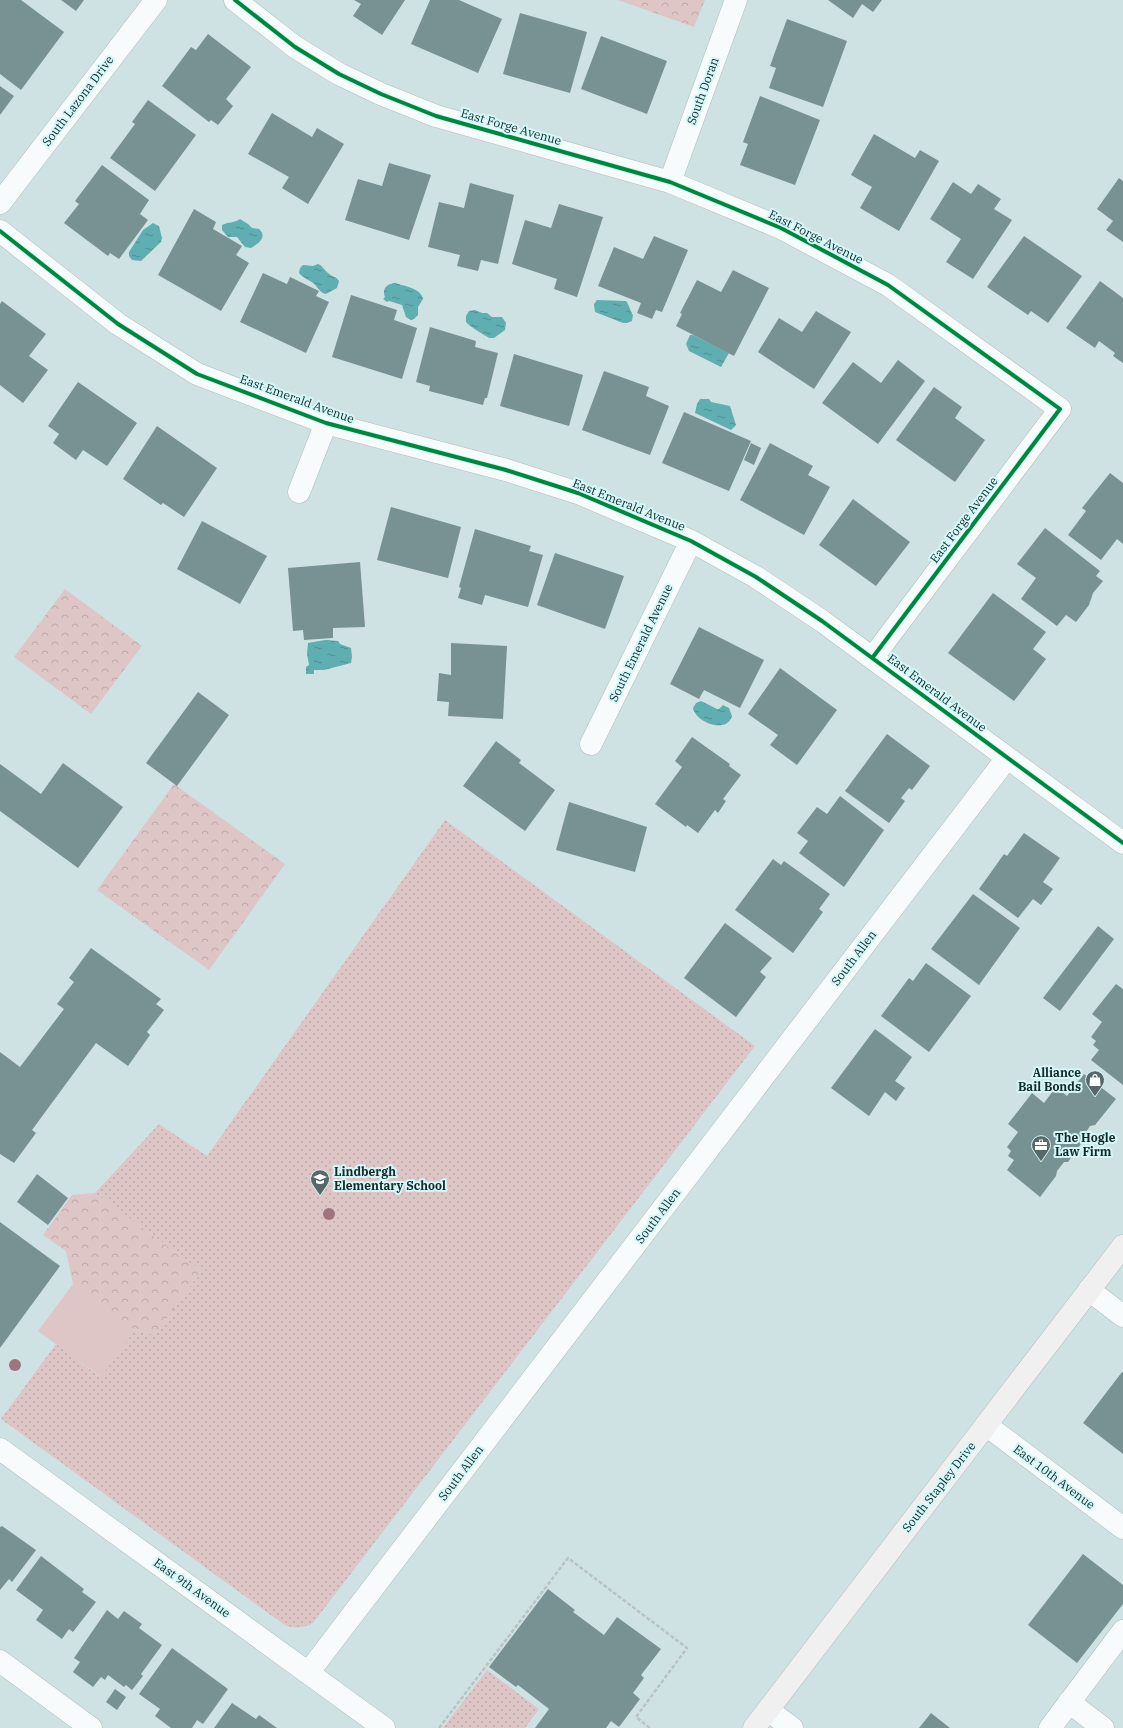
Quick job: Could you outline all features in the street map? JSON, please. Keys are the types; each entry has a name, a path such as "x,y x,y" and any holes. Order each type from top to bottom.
{"main road":[{"name":"South Stapley Drive","path":"754,1728 1123,1246"}],"street":[{"name":"South Lazona Drive","path":"0,203 156,0"},
{"name":"East Forge Avenue","path":"235,0 295,47 339,74 381,94 436,116 670,182 781,228 888,285 1060,409 873,657"},
{"name":"South Doran","path":"670,182 736,0"},
{"name":"East Emerald Avenue","path":"0,231 118,324 197,374 326,423 506,470 578,493 691,541 756,577 873,657 1123,843"},
{"path":"299,492 326,423"},
{"name":"South Emerald Avenue","path":"591,744 691,541"},
{"name":"South Allen","path":"308,1673 1007,758"},
{"path":"1089,1290 1123,1316"},
{"name":"East 10th Avenue","path":"986,1425 1123,1528"},
{"name":"East 9th Avenue","path":"0,1449 384,1728"},
{"path":"1050,1728 1123,1630"},
{"path":"0,1661 92,1728"},
{"path":"1069,1702 1103,1728"},
{"path":"768,1710 792,1728"}],"path":[{"path":"439,1728 568,1558 687,1648 636,1717 650,1728"}],"green space":[{"path":"618,0 705,0 694,27"},
{"path":"65,589 142,646 91,714 14,657"},
{"path":"174,784 285,864 209,970 97,890"},
{"path":"445,820 755,1046 313,1623 300,1627 286,1626 1,1419 56,1344 100,1377 135,1330 155,1335 201,1271 95,1193 159,1124 207,1156"},
{"path":"95,1193 201,1271 155,1335 135,1330 73,1284 66,1251 43,1235 72,1195"},
{"path":"73,1284 135,1330 101,1377 38,1331"},
{"path":"487,1670 539,1709 525,1728 443,1728"}],"water":[{"path":"240,219 252,228 259,229 262,232 263,235 261,240 251,248 245,247 237,237 228,237 222,230 222,225"},
{"path":"153,223 159,226 162,238 161,242 141,261 132,260 129,256 129,252 143,230"},
{"path":"318,264 339,281 337,288 326,294 299,273 300,268 303,265 313,266"},
{"path":"395,283 412,288 422,295 423,299 418,307 418,315 414,319 411,320 406,317 402,305 389,301 387,302 383,299 385,297 384,289 389,284"},
{"path":"597,300 626,301 633,315 632,321 623,323 595,312 594,304"},
{"path":"475,310 482,313 487,313 492,317 502,317 506,323 505,330 494,338 490,338 477,331 466,322 466,316 469,311"},
{"path":"690,335 693,335 729,353 721,367 689,351 686,344"},
{"path":"700,399 709,399 711,402 730,406 736,425 731,430 695,413"},
{"path":"325,640 338,641 340,644 351,648 351,663 324,670 314,670 314,674 306,674 306,667 309,665 307,654 308,643"},
{"path":"701,701 717,709 723,705 729,708 732,716 729,721 724,724 718,725 705,722 695,713 693,708 696,703"}],"building":[{"path":"0,0 21,0 64,32 21,90 0,74"},
{"path":"61,0 84,0 76,11"},
{"path":"354,0 405,0 382,35 353,16 361,4"},
{"path":"430,0 459,0 502,19 478,73 411,44"},
{"path":"828,0 882,0 873,12 862,4 853,18"},
{"path":"520,13 587,32 570,93 503,74"},
{"path":"787,19 847,41 823,107 769,88 776,68 770,66"},
{"path":"208,34 251,67 226,99 233,106 218,125 211,120 209,122 162,86 191,47 196,50"},
{"path":"601,36 667,61 647,114 581,89"},
{"path":"0,86 14,96 0,115"},
{"path":"760,96 820,120 795,185 740,165 748,144 743,142"},
{"path":"148,100 196,135 155,191 110,158 135,124 132,122"},
{"path":"272,113 312,137 317,128 344,144 308,204 282,188 289,177 248,154"},
{"path":"874,134 915,158 920,150 939,161 899,231 860,208 872,187 851,175"},
{"path":"389,163 431,175 409,240 345,220 358,179 382,186"},
{"path":"102,165 149,200 140,214 148,220 119,259 110,253 108,256 64,223 79,204 75,201"},
{"path":"1119,178 1123,181 1123,242 1106,230 1113,221 1097,209"},
{"path":"953,182 971,194 978,184 1001,199 994,209 1012,220 973,279 946,262 961,239 930,219"},
{"path":"470,183 514,195 498,264 481,260 478,271 457,266 460,255 428,247 439,202 464,208"},
{"path":"559,204 603,217 577,297 554,289 557,279 512,264 525,220 551,228"},
{"path":"194,209 216,222 213,229 242,246 236,255 249,263 221,311 158,275"},
{"path":"654,236 688,250 662,312 656,310 652,319 637,313 641,303 598,286 614,247 643,259"},
{"path":"1024,236 1082,276 1048,323 1031,311 1028,315 987,287"},
{"path":"733,270 769,288 734,356 676,326 682,314 680,313 697,280 721,292"},
{"path":"263,273 287,284 290,277 319,291 316,296 329,302 306,353 240,322"},
{"path":"1100,281 1123,298 1123,363 1113,356 1115,353 1099,341 1095,348 1066,328"},
{"path":"351,295 397,310 394,320 417,328 402,379 332,357"},
{"path":"2,301 46,334 29,356 48,370 23,403 0,385 0,304"},
{"path":"816,311 851,332 814,389 758,352 779,318 802,332"},
{"path":"430,327 476,341 475,347 498,353 487,398 485,398 483,405 429,391 430,386 416,382"},
{"path":"514,354 583,375 569,426 500,406"},
{"path":"898,360 925,381 878,444 822,403 853,362 881,383"},
{"path":"604,371 649,387 646,396 669,406 650,455 582,430"},
{"path":"78,382 137,423 107,466 83,450 76,460 53,443 59,434 48,426"},
{"path":"934,387 962,407 955,418 985,440 955,482 896,440"},
{"path":"684,412 751,441 729,491 662,463"},
{"path":"157,426 217,468 184,517 163,503 161,505 123,479"},
{"path":"751,443 761,448 754,465 744,460"},
{"path":"770,443 813,466 808,475 830,487 804,535 740,500"},
{"path":"1110,473 1123,483 1123,544 1117,539 1101,560 1068,535 1086,511 1082,508"},
{"path":"853,499 910,542 876,586 819,545"},
{"path":"391,507 461,527 448,578 377,560"},
{"path":"202,521 267,556 240,604 177,569"},
{"path":"1045,528 1100,571 1096,576 1103,581 1093,593 1089,605 1076,622 1066,615 1057,626 1021,599 1036,578 1017,564"},
{"path":"475,529 531,546 529,551 543,555 528,607 485,595 482,605 458,598 461,588 459,587"},
{"path":"555,553 624,576 605,629 537,605"},
{"path":"360,562 365,627 333,628 333,638 304,640 303,630 293,631 288,568"},
{"path":"993,593 1046,632 1033,649 1046,659 1014,701 948,653"},
{"path":"699,627 764,660 740,708 704,690 699,699 670,684"},
{"path":"451,643 507,646 503,719 448,716 449,702 437,701 439,673 451,675"},
{"path":"780,668 837,710 797,765 770,745 778,735 748,714"},
{"path":"198,692 229,715 177,786 146,763"},
{"path":"887,734 930,766 912,790 909,788 901,798 905,801 889,823 845,791"},
{"path":"692,737 730,764 729,766 741,775 723,799 726,801 718,813 715,810 698,833 687,825 686,827 655,804 682,767 675,761"},
{"path":"496,741 521,760 519,763 555,790 525,831 463,786"},
{"path":"63,763 123,807 78,868 0,811 0,764 41,794"},
{"path":"840,796 884,830 844,887 799,853 808,841 797,833 817,807 827,814"},
{"path":"569,802 647,827 635,872 556,850"},
{"path":"1024,833 1060,858 1043,882 1053,889 1041,905 1033,899 1018,918 979,889 1004,854 1007,856"},
{"path":"773,859 781,865 784,861 830,894 819,909 823,912 793,953 735,910"},
{"path":"973,894 1020,928 979,985 931,949"},
{"path":"725,923 772,958 760,972 766,977 736,1017 684,978"},
{"path":"1098,926 1114,939 1060,1011 1043,998"},
{"path":"91,948 161,999 156,1004 164,1010 147,1032 150,1035 128,1066 96,1043 32,1130 36,1133 14,1163 0,1154 0,1052 20,1067 64,1009 57,1004 74,982 69,978"},
{"path":"926,963 971,996 929,1052 881,1016 909,978 913,981"},
{"path":"1116,984 1123,989 1123,1085 1091,1060 1099,1050 1093,1045 1096,1041 1091,1037 1102,1022 1092,1014"},
{"path":"875,1029 912,1057 895,1081 905,1088 896,1101 885,1092 869,1116 831,1088"},
{"path":"1084,1074 1116,1099 1095,1125 1090,1126 1082,1138 1083,1141 1068,1162 1064,1162 1057,1171 1056,1176 1040,1197 1007,1170 1014,1160 1008,1156 1011,1151 1007,1147 1018,1132 1008,1124 1032,1093 1044,1103 1056,1087 1067,1096"},
{"path":"37,1174 68,1198 48,1225 17,1202"},
{"path":"0,1222 60,1266 0,1348"},
{"path":"1122,1372 1123,1373 1123,1454 1083,1423"},
{"path":"2,1526 36,1550 12,1582 9,1579 0,1590 0,1527"},
{"path":"1083,1554 1123,1585 1123,1604 1077,1663 1028,1625"},
{"path":"41,1556 84,1589 82,1592 96,1602 73,1632 69,1629 62,1639 36,1620 43,1610 16,1590"},
{"path":"548,1589 575,1610 573,1612 604,1635 617,1617 661,1649 641,1675 644,1678 633,1693 640,1699 619,1727 611,1721 606,1728 535,1728 549,1709 518,1685 516,1687 489,1667"},
{"path":"107,1610 118,1619 124,1611 142,1624 139,1628 162,1645 141,1674 143,1676 132,1690 126,1685 124,1687 108,1675 105,1680 101,1677 93,1687 73,1672 80,1662 74,1658"},
{"path":"172,1648 228,1689 203,1724 197,1720 192,1728 171,1728 155,1716 160,1709 139,1694"},
{"path":"115,1689 126,1697 117,1710 106,1702"},
{"path":"232,1703 256,1719 259,1715 277,1728 214,1728"},
{"path":"931,1713 950,1728 919,1728"}],"cycle path":[{"path":"235,0 295,47 339,74 381,94 436,116 670,182 781,228 888,285 1060,409 873,657"},
{"path":"0,231 118,324 197,374 326,423 506,470 578,493 691,541 756,577 822,621 1123,843"}],"place":[{"name":"Alliance Bail Bonds","path":"1095,1097"},
{"name":"The Hogle Law Firm","path":"1041,1162"},
{"name":"Lindbergh Elementary School","path":"320,1196"}]}
